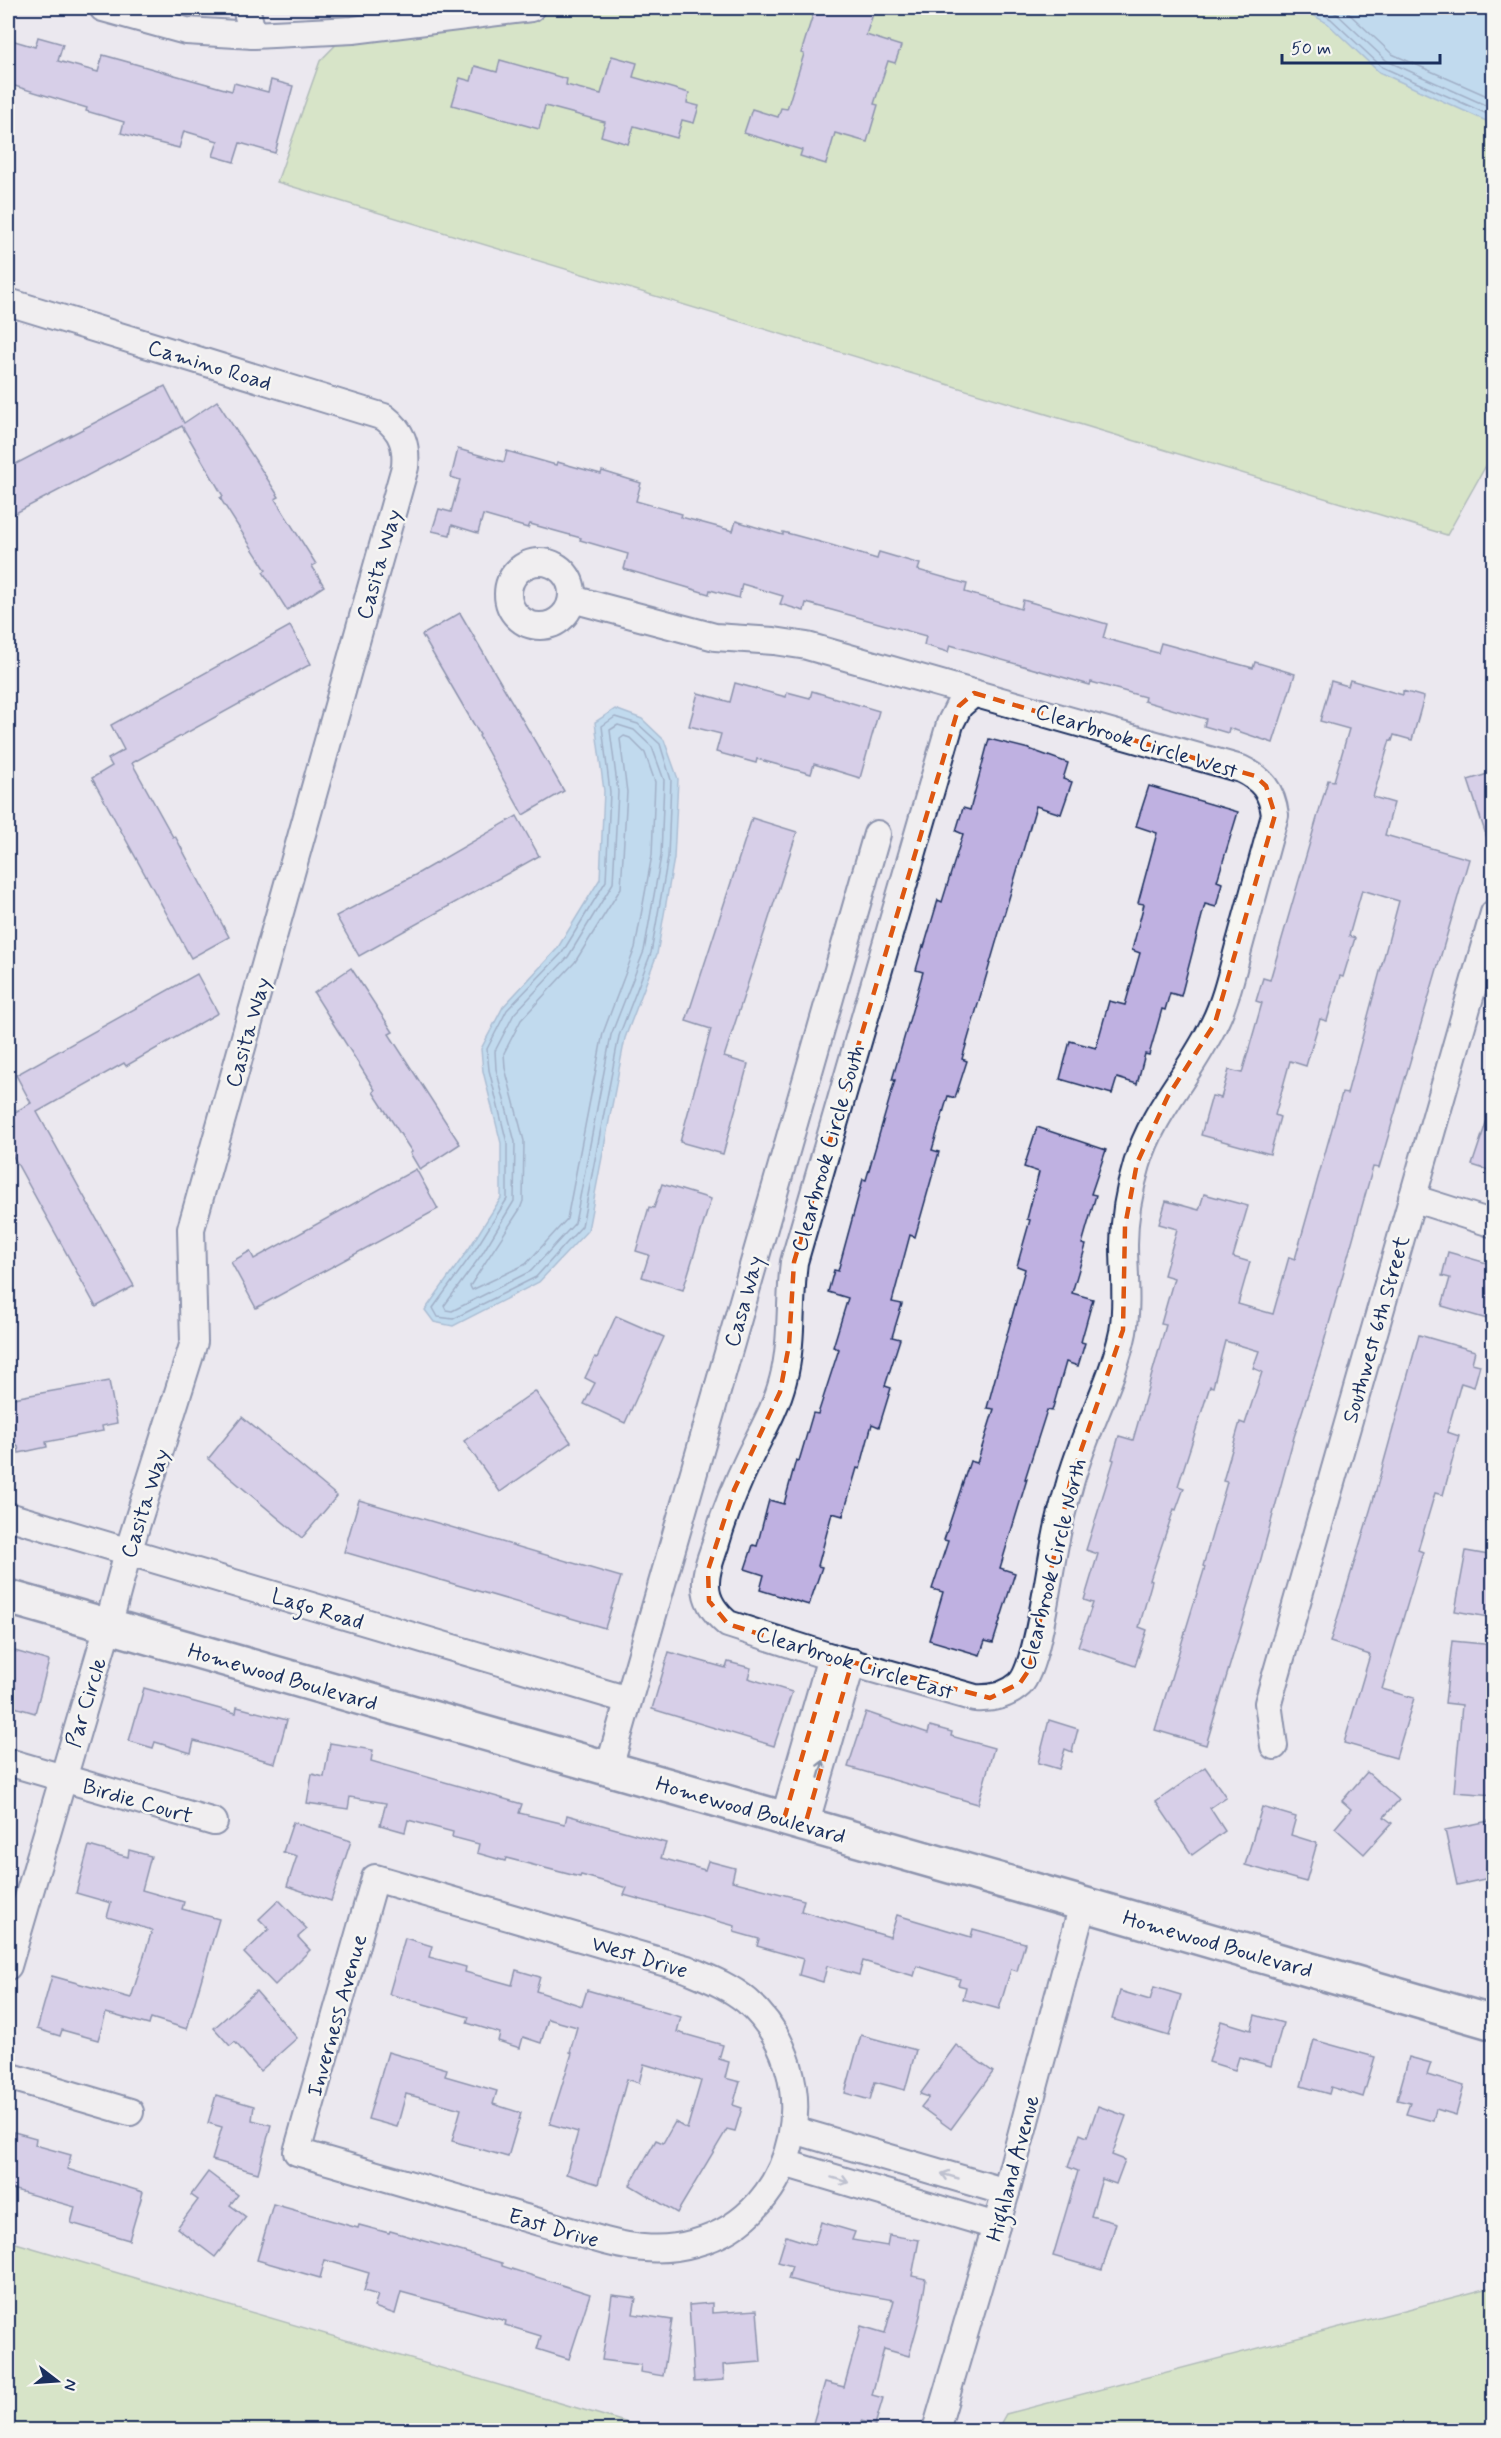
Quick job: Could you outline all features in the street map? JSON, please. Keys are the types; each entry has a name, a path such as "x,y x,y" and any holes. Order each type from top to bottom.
{"street":[{"path":"103,8 186,31 253,36 353,30 531,8"},
{"path":"246,8 253,36"},
{"name":"Camino Road","path":"8,302 384,417 395,426 404,439"},
{"name":"Casita Way","path":"108,1626 128,1552 194,1342 191,1229 405,467 404,439"},
{"name":"Clearbrook Circle West","path":"572,599 716,637 807,646 1241,769 1255,776 1266,786 1273,800 1275,815"},
{"name":"Clearbrook Circle South","path":"712,1607 706,1586 708,1570 722,1524 734,1490 768,1423 784,1377 789,1345 789,1294 794,1262 950,724 958,706 974,693"},
{"name":"Clearbrook Circle North","path":"1005,1694 1020,1683 1029,1670 1040,1626 1056,1538 1071,1479 1118,1352 1126,1297 1125,1226 1128,1199 1137,1163 1159,1112 1199,1053 1215,1023 1226,993 1275,815"},
{"name":"Casa Way","path":"609,1768 878,834"},
{"name":"Southwest 6th Street","path":"1274,1746 1268,1703 1494,913"},
{"path":"1412,1198 1494,1224"},
{"name":"Lago Road","path":"8,1516 628,1701"},
{"name":"Homewood Boulevard","path":"8,1597 1494,2023"},
{"name":"Clearbrook Circle East","path":"712,1607 716,1614 728,1624 842,1660 975,1698 990,1698 1005,1694"},
{"name":"Par Circle","path":"8,1966 108,1626"},
{"path":"795,1822 842,1660"},
{"name":"Par Circle","path":"8,1762 62,1778"},
{"name":"Birdie Court","path":"62,1778 214,1822"},
{"name":"West Drive","path":"375,1878 687,1969 721,1983 741,1996 759,2013 783,2050 789,2064 795,2094 789,2146"},
{"name":"Inverness Avenue","path":"297,2152 375,1878"},
{"name":"Highland Avenue","path":"936,2430 1006,2192 1083,1904"},
{"path":"8,2076 130,2112"},
{"path":"789,2146 1006,2192"},
{"path":"789,2146 996,2226"},
{"name":"East Drive","path":"297,2152 604,2241 637,2248 657,2249 696,2243 726,2229 756,2205 772,2186 789,2146"}],"highlighted area":[{"path":"974,693 1255,776 1266,786 1275,815 1215,1023 1168,1096 1137,1163 1125,1226 1123,1330 1071,1479 1029,1670 1020,1683 990,1698 852,1662 805,1825 784,1819 831,1657 728,1624 709,1601 708,1570 734,1490 780,1392 789,1345 794,1262 959,706"}],"green space":[{"path":"372,8 1493,8 1493,453 1447,535 277,182 320,61"},
{"path":"9,2241 652,2430 8,2430"},
{"path":"1493,2287 1493,2430 997,2430 1006,2414"}],"water":[{"path":"1301,8 1493,8 1493,124 1379,72 1327,23"},
{"path":"615,709 642,719 664,740 678,779 674,858 657,954 625,1038 588,1230 539,1282 453,1326 434,1322 425,1310 470,1247 501,1198 501,1143 483,1071 481,1049 503,1007 557,949 600,879 604,791 595,722"}],"building":[{"path":"815,8 875,8 866,35 901,46 895,63 888,61 874,104 878,105 867,142 835,133 826,164 800,156 802,150 744,133 752,109 778,117 781,108 787,109"},
{"path":"38,37 63,44 58,61 98,72 103,55 232,91 234,83 268,92 271,80 293,86 275,153 240,143 234,162 213,156 218,141 184,131 179,148 139,138 121,133 124,122 8,84 8,39 35,47"},
{"path":"612,56 637,63 633,77 689,93 687,103 699,106 694,123 682,120 677,138 634,126 628,144 601,136 605,122 545,106 539,129 452,105 460,78 471,81 475,66 497,72 500,60 567,79 566,85 601,94"},
{"path":"165,386 184,423 217,401 279,497 275,499 316,564 312,566 324,586 287,610 263,572 266,570 220,498 223,496 182,426 8,517 8,468"},
{"path":"458,449 504,462 507,451 556,465 557,462 601,474 602,471 641,483 636,501 682,514 681,517 733,531 736,521 877,559 879,552 920,564 918,570 967,584 965,592 1021,609 1023,600 1107,624 1103,638 1158,653 1161,643 1253,668 1255,662 1295,674 1273,743 1229,728 1228,733 1204,726 1206,719 1144,701 1145,697 1091,682 1090,685 950,645 948,652 924,645 926,636 806,603 804,611 780,604 783,596 742,584 739,598 710,590 709,594 624,569 628,554 530,524 528,528 483,515 478,533 452,525 450,535 432,531 439,509 451,512 460,480 451,477"},
{"path":"460,613 564,791 523,815 422,635"},
{"path":"290,626 311,664 132,763 173,837 175,836 229,937 191,958 92,778 112,766 108,759 124,750 111,725"},
{"path":"1350,680 1403,695 1403,691 1424,697 1412,740 1394,735 1392,741 1390,740 1373,797 1394,803 1385,835 1469,859 1379,1168 1373,1167 1206,1745 1155,1730 1205,1567 1203,1566 1227,1482 1223,1481 1240,1422 1245,1424 1262,1372 1253,1368 1259,1351 1225,1341 1213,1387 1210,1386 1178,1486 1184,1488 1176,1510 1174,1509 1150,1580 1152,1581 1139,1627 1147,1630 1135,1666 1078,1646 1093,1603 1084,1600 1098,1554 1086,1550 1114,1460 1112,1459 1119,1436 1133,1440 1166,1325 1161,1324 1174,1278 1164,1275 1177,1229 1159,1224 1166,1201 1199,1210 1204,1194 1248,1206 1233,1257 1250,1262 1238,1304 1273,1314 1289,1257 1295,1259 1342,1093 1347,1094 1399,901 1362,890 1349,936 1355,938 1343,977 1340,976 1327,1021 1320,1019 1306,1066 1290,1061 1275,1115 1280,1117 1270,1154 1201,1135 1212,1096 1221,1098 1229,1070 1242,1073 1262,1003 1256,1001 1263,978 1270,980 1328,780 1334,781 1349,729 1320,721 1331,681 1348,686"},
{"path":"735,683 786,697 787,692 810,698 812,691 879,711 860,778 814,764 811,774 757,759 756,763 716,752 721,734 689,726 698,693 730,702"},
{"path":"989,739 1029,749 1068,763 1063,779 1072,782 1061,814 1036,806 962,1059 967,1061 955,1098 948,1096 932,1150 939,1152 915,1237 910,1235 892,1302 902,1304 892,1337 900,1339 885,1386 891,1388 879,1427 872,1424 860,1469 857,1468 843,1516 832,1513 818,1566 822,1567 809,1605 760,1590 764,1575 745,1569 753,1545 757,1546 769,1500 784,1504 796,1460 799,1461 813,1413 818,1414 839,1349 833,1347 848,1298 828,1292 834,1270 838,1271 863,1179 866,1180 895,1080 892,1080 923,972 916,970 938,900 942,902 963,834 956,831 963,808 970,810"},
{"path":"1494,772 1494,846 1490,847 1468,780"},
{"path":"1149,786 1238,812 1217,881 1222,883 1216,907 1205,904 1181,996 1170,993 1165,1010 1162,1009 1149,1055 1145,1054 1137,1084 1117,1078 1112,1094 1060,1079 1070,1041 1096,1048 1109,1001 1125,1005 1140,953 1132,950 1144,904 1138,903 1157,833 1136,826"},
{"path":"517,816 539,856 359,956 336,916 415,875"},
{"path":"752,818 797,832 724,1057 748,1064 723,1154 680,1142 711,1029 686,1021"},
{"path":"351,968 393,1032 389,1034 460,1144 420,1170 410,1153 412,1152 373,1092 375,1090 314,993"},
{"path":"197,974 218,1013 126,1066 124,1063 37,1112 134,1286 96,1307 8,1147 8,1116 31,1103 16,1075"},
{"path":"1490,1111 1494,1112 1494,1172 1472,1165"},
{"path":"1037,1127 1106,1150 1091,1194 1096,1195 1082,1244 1086,1245 1072,1293 1093,1299 1081,1342 1085,1343 1078,1366 1066,1362 1052,1411 1047,1410 1025,1479 1027,1479 1000,1568 1015,1573 993,1643 985,1641 980,1655 929,1640 943,1592 932,1589 948,1541 944,1540 970,1461 977,1463 994,1409 987,1408 1025,1269 1017,1266 1030,1220 1027,1219 1039,1172 1024,1167"},
{"path":"416,1169 438,1209 256,1308 231,1262 250,1251 254,1259"},
{"path":"662,1184 711,1199 683,1290 642,1277 649,1255 636,1251 649,1207 654,1208"},
{"path":"1448,1252 1494,1265 1494,1321 1442,1306 1450,1278 1442,1276"},
{"path":"616,1316 664,1337 625,1423 584,1404 595,1383 585,1378"},
{"path":"1419,1335 1475,1351 1472,1363 1480,1365 1474,1387 1461,1383 1447,1432 1459,1436 1443,1495 1435,1493 1418,1550 1423,1552 1382,1689 1414,1698 1396,1758 1344,1743 1370,1655 1330,1642 1373,1501"},
{"path":"109,1381 117,1423 102,1426 103,1431 46,1442 47,1447 19,1453 18,1446 8,1448 8,1399"},
{"path":"535,1391 571,1442 500,1492 464,1441"},
{"path":"242,1417 337,1496 302,1538 208,1459"},
{"path":"359,1500 621,1577 605,1628 344,1552"},
{"path":"1466,1551 1494,1556 1494,1618 1455,1611"},
{"path":"1452,1641 1494,1645 1494,1795 1454,1792 1462,1705 1445,1703"},
{"path":"8,1649 49,1661 35,1713 11,1706 12,1700 8,1699"},
{"path":"669,1652 726,1668 728,1662 751,1668 748,1678 792,1692 774,1746 652,1709"},
{"path":"144,1688 236,1713 237,1707 287,1720 275,1763 194,1741 191,1753 155,1742 153,1748 129,1741"},
{"path":"866,1712 928,1733 930,1726 952,1732 951,1736 994,1748 978,1804 848,1767"},
{"path":"1049,1720 1078,1729 1072,1752 1065,1749 1059,1769 1038,1763"},
{"path":"330,1743 373,1750 371,1761 522,1804 519,1813 565,1824 567,1815 666,1843 661,1858 705,1870 708,1861 735,1868 732,1881 804,1900 801,1911 890,1937 897,1915 971,1937 973,1929 1025,1943 1017,1971 1011,1969 999,2009 963,1999 966,1987 958,1985 960,1979 917,1966 914,1976 863,1961 859,1975 827,1966 823,1982 799,1975 803,1959 757,1946 759,1939 734,1932 735,1926 624,1895 627,1888 581,1875 580,1877 477,1853 479,1844 452,1837 453,1832 408,1820 405,1832 380,1825 386,1803 350,1797 348,1809 307,1803 312,1774 324,1777"},
{"path":"1205,1767 1226,1797 1210,1808 1225,1831 1192,1855 1156,1802"},
{"path":"1367,1772 1399,1800 1384,1817 1392,1823 1364,1854 1335,1828 1351,1809 1342,1801"},
{"path":"1262,1807 1296,1817 1291,1835 1317,1843 1306,1882 1245,1865"},
{"path":"1494,1820 1494,1877 1457,1885 1445,1830"},
{"path":"293,1822 351,1841 331,1901 287,1886 297,1856 283,1852"},
{"path":"89,1846 128,1857 129,1850 151,1856 142,1890 184,1902 182,1909 219,1919 187,2029 151,2018 149,2025 106,2013 98,2040 62,2030 60,2036 37,2029 52,1976 131,1998 152,1930 107,1917 111,1903 76,1893"},
{"path":"279,1900 307,1929 298,1937 310,1950 275,1985 244,1953 269,1929 259,1919"},
{"path":"405,1938 432,1946 429,1957 466,1967 465,1972 512,1985 516,1970 540,1977 536,1991 582,2006 587,1990 681,2017 677,2032 723,2045 719,2059 729,2062 725,2078 740,2082 733,2105 742,2108 735,2131 727,2129 677,2213 630,2185 656,2140 663,2143 675,2122 687,2129 701,2081 644,2064 639,2083 627,2079 598,2184 566,2174 578,2132 550,2124 572,2053 570,2052 577,2027 548,2019 541,2043 523,2037 520,2048 498,2041 500,2033 467,2023 469,2017 389,1994"},
{"path":"1154,1987 1181,1995 1169,2036 1112,2019 1120,1991 1150,2000"},
{"path":"256,1991 297,2038 260,2071 235,2042 230,2046 214,2028"},
{"path":"1255,2015 1283,2023 1271,2066 1239,2057 1235,2070 1209,2062 1221,2021 1251,2030"},
{"path":"861,2035 916,2050 905,2090 875,2082 870,2100 845,2093"},
{"path":"1314,2040 1375,2057 1363,2097 1331,2087 1329,2094 1301,2086"},
{"path":"956,2045 993,2072 951,2129 921,2107 929,2097 920,2094"},
{"path":"388,2052 447,2069 445,2076 497,2091 493,2104 521,2113 508,2157 452,2141 461,2109 406,2094 397,2127 368,2119"},
{"path":"1409,2057 1431,2063 1427,2075 1464,2086 1456,2115 1436,2109 1433,2121 1406,2114 1410,2103 1397,2100"},
{"path":"216,2095 254,2106 252,2120 271,2125 258,2173 212,2160 222,2127 208,2123"},
{"path":"1098,2106 1126,2116 1112,2155 1125,2160 1116,2184 1102,2179 1091,2216 1116,2223 1102,2270 1053,2256 1078,2171 1068,2167 1080,2134 1087,2137"},
{"path":"14,2132 36,2138 35,2145 71,2155 67,2169 143,2192 129,2240 71,2223 75,2207 8,2188 8,2154"},
{"path":"208,2172 238,2195 230,2205 246,2217 215,2257 177,2228 198,2200 191,2195"},
{"path":"273,2204 358,2228 359,2225 389,2233 390,2231 502,2263 502,2266 590,2294 569,2359 537,2349 541,2336 505,2325 506,2321 401,2292 395,2314 374,2307 378,2295 364,2291 369,2273 325,2260 320,2278 257,2260"},
{"path":"821,2222 855,2232 852,2240 887,2246 889,2235 919,2240 912,2276 926,2279 920,2316 909,2356 884,2349 872,2395 883,2398 875,2425 861,2421 859,2430 811,2430 825,2382 844,2387 861,2326 885,2333 894,2300 788,2279 792,2266 778,2262 786,2236 814,2245"},
{"path":"612,2295 636,2298 633,2314 672,2320 663,2376 640,2372 641,2365 602,2360"},
{"path":"712,2303 712,2313 757,2310 761,2362 723,2365 724,2380 694,2382 689,2305"}]}
